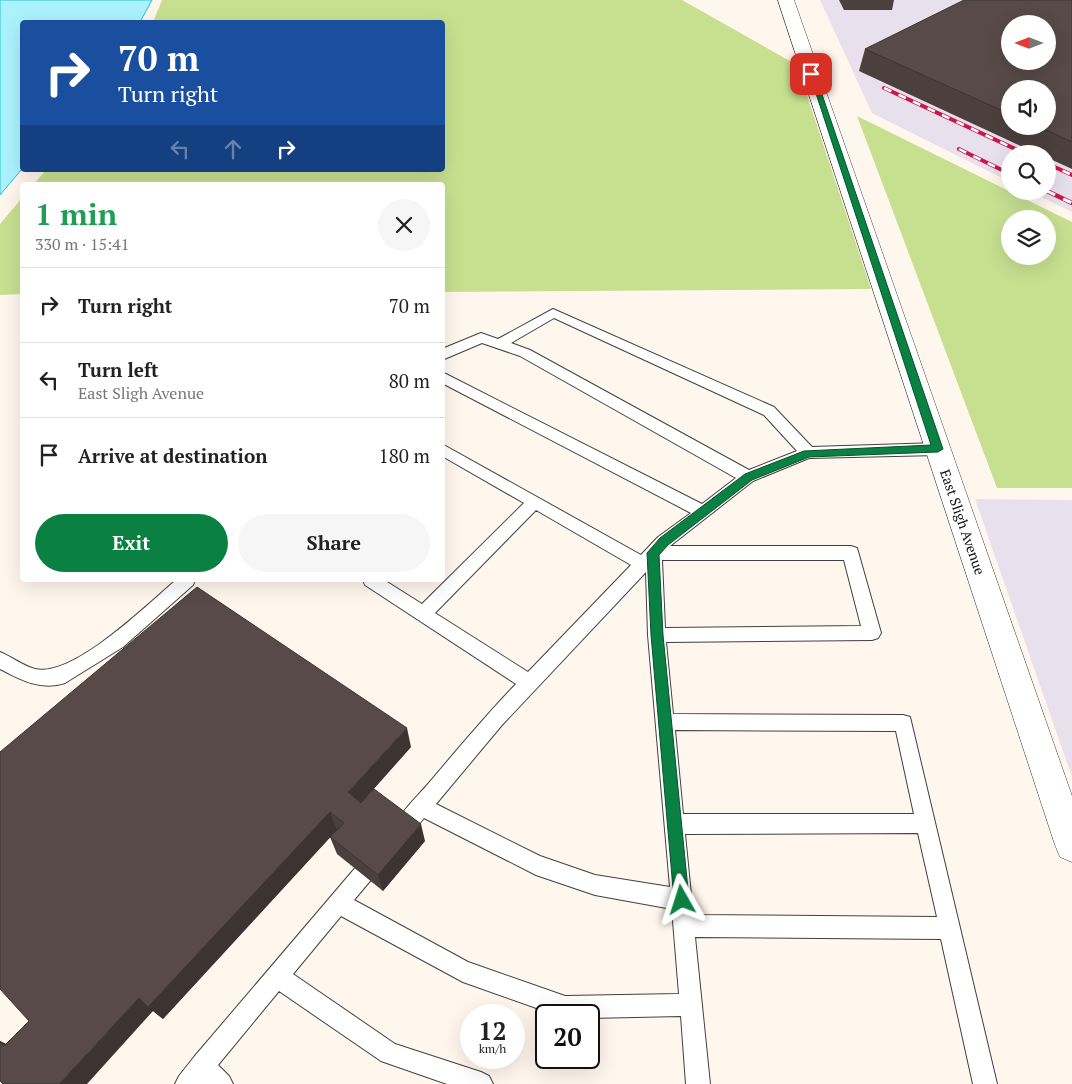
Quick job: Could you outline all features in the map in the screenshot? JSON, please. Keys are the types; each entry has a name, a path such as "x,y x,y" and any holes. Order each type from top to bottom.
{"street":[{"name":"East Sligh Avenue","path":"786,0 1072,845"}],"lane":[{"path":"500,344 553,314 769,412 808,453"},
{"path":"445,355 481,338 525,353 748,477"},
{"path":"445,379 703,512"},
{"path":"405,826 494,719 664,542 748,477 808,453 938,449"},
{"path":"445,451 535,502 648,559 851,553 872,633 657,635"},
{"path":"423,614 535,502"},
{"path":"648,559 657,635 698,1084"},
{"path":"0,660 33,677 59,677 117,642 185,582"},
{"path":"374,582 529,683"},
{"path":"665,722 903,723 985,1084"},
{"path":"421,806 536,865 595,885 682,900"},
{"path":"674,824 925,823"},
{"path":"187,1084 363,874"},
{"path":"338,903 463,971 565,1007 691,1005"},
{"path":"684,926 950,928"},
{"path":"277,976 389,1053 481,1084"},
{"path":"202,1065 220,1084"}],"shaded area":[{"path":"820,0 1072,0 1072,212 1047,200 1056,200 1056,145 1001,145 1001,178 872,113"},
{"path":"975,499 1072,500 1072,777"}],"green space":[{"path":"162,0 682,0 797,65 871,289 445,292 445,182 36,182 44,172 445,172 445,20 154,20"},
{"path":"857,116 1001,187 1001,200 1027,200 1048,210 1001,210 1001,265 1056,265 1056,214 1072,222 1072,488 997,488"},
{"path":"20,200 20,294 0,295 0,224"}],"water":[{"path":"0,0 152,0 141,20 20,20 20,171 0,195"}],"building":[{"path":"964,0 1072,0 1072,142 1056,134 1056,80 1001,80 1001,110 865,49"},
{"path":"197,587 407,728 348,792 361,803 374,789 421,824 378,875 330,837 344,823 330,812 148,1007 139,998 59,1084 3,1084 0,1081 0,1042 4,1046 29,1021 0,989 0,752"}],"railway":[{"path":"884,88 1007,145"},
{"path":"959,149 1001,170"},
{"path":"1056,168 1072,175"},
{"path":"1056,195 1072,203"}],"route":[{"path":"682,900 657,635 653,553 664,542 748,477 808,453 938,449 811,74"}]}
